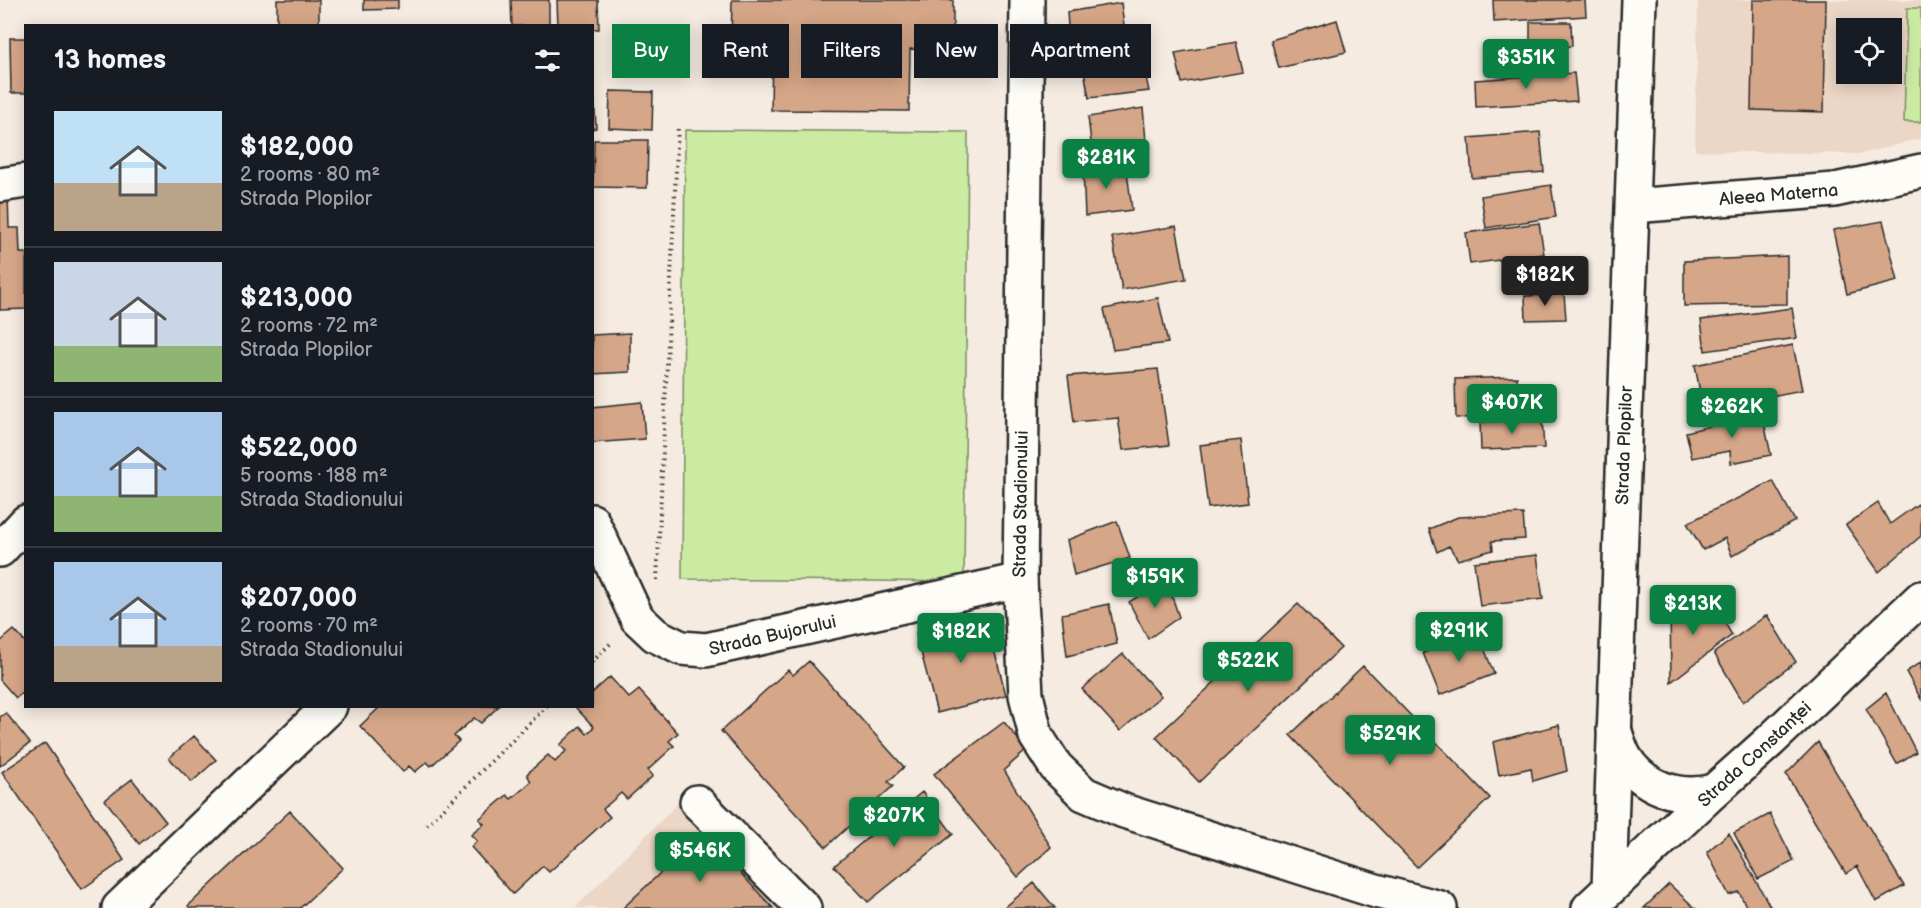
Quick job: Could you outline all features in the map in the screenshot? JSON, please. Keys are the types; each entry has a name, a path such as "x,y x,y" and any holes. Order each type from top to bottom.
{"street":[{"name":"Strada Stadionului","path":"1027,0 1020,580 1026,695 1036,736 1056,767 1084,794 1124,811 1376,891 1440,908"},
{"name":"Strada Plopilor","path":"1599,899 1613,727 1639,0"},
{"name":"Aleea Materna","path":"1633,206 1835,190 1921,171"},
{"path":"0,184 24,181"},
{"path":"0,550 24,524"},
{"name":"Strada Bujorului","path":"594,525 638,618 654,635 681,648 706,650 1020,580"},
{"name":"Strada Constanței","path":"1599,899 1921,598"},
{"path":"119,908 328,708"},
{"path":"1613,727 1624,756 1644,779 1668,791 1698,795 1714,791"},
{"path":"697,802 804,908"}],"path":[{"path":"654,635 678,126"},
{"path":"427,825 545,708"}],"shaded area":[{"path":"1698,0 1921,0 1921,138 1861,154 1695,151"},
{"path":"686,795 802,908 575,908"}],"green space":[{"path":"1907,8 1921,8 1921,122 1904,122"},
{"path":"685,130 968,132 964,582 682,579"}],"building":[{"path":"277,0 319,0 319,24 277,24"},
{"path":"364,0 398,0 398,9 364,10"},
{"path":"511,0 549,0 549,24 512,24"},
{"path":"557,0 598,0 599,29 594,29 594,24 558,24"},
{"path":"732,0 953,0 953,24 914,24 914,49 910,49 909,111 771,110 771,78 789,78 789,24 731,24"},
{"path":"1493,0 1585,0 1586,16 1494,22"},
{"path":"1753,0 1826,0 1824,112 1751,110"},
{"path":"1121,3 1124,24 1068,24 1067,12"},
{"path":"1337,20 1346,52 1279,68 1271,40"},
{"path":"1530,22 1571,22 1572,46 1556,47 1557,62 1530,63"},
{"path":"10,38 24,38 24,93 11,93"},
{"path":"1236,42 1243,72 1182,83 1175,53"},
{"path":"1574,73 1577,101 1476,107 1475,80"},
{"path":"1085,78 1146,78 1149,91 1089,98"},
{"path":"610,91 653,92 652,130 609,128"},
{"path":"594,92 596,128 594,128"},
{"path":"1143,108 1147,151 1093,159 1088,117"},
{"path":"1540,132 1544,172 1472,178 1469,138"},
{"path":"594,140 648,140 647,188 594,187"},
{"path":"1126,164 1132,210 1085,216 1083,169"},
{"path":"1551,185 1556,217 1486,228 1481,196"},
{"path":"0,194 8,194 9,228 19,228 20,253 24,253 24,309 0,310"},
{"path":"1883,221 1898,281 1847,294 1833,230"},
{"path":"1539,223 1544,254 1470,264 1466,233"},
{"path":"1176,226 1186,279 1122,290 1112,237"},
{"path":"1787,256 1787,304 1684,306 1684,261"},
{"path":"1564,294 1566,319 1526,320 1525,296"},
{"path":"1158,298 1168,343 1113,350 1104,309"},
{"path":"1792,308 1797,338 1705,351 1701,320"},
{"path":"630,333 630,372 594,374 594,335"},
{"path":"1793,345 1802,390 1703,409 1695,365"},
{"path":"1158,369 1169,445 1123,450 1118,418 1074,422 1068,376"},
{"path":"1517,377 1519,416 1456,418 1455,379"},
{"path":"642,402 645,439 594,443 594,407"},
{"path":"1762,413 1771,455 1731,463 1730,451 1692,458 1686,432"},
{"path":"1542,419 1544,448 1481,450 1480,422"},
{"path":"1241,440 1248,503 1208,508 1200,445"},
{"path":"1773,481 1795,521 1732,556 1725,538 1703,550 1687,523"},
{"path":"1878,503 1890,524 1918,504 1921,509 1921,536 1879,572 1846,525"},
{"path":"1523,514 1525,539 1492,541 1493,550 1458,560 1449,546 1437,552 1429,529 1458,517"},
{"path":"1117,521 1130,558 1074,575 1067,540"},
{"path":"1537,555 1543,599 1480,606 1474,562"},
{"path":"1166,579 1179,617 1148,639 1129,602"},
{"path":"1695,599 1701,620 1718,611 1732,635 1671,682 1670,604"},
{"path":"1109,604 1117,644 1067,656 1062,614"},
{"path":"1298,604 1341,648 1199,782 1156,737"},
{"path":"985,615 1006,695 937,713 916,633"},
{"path":"1767,615 1796,662 1743,702 1714,653"},
{"path":"14,630 24,641 24,692 16,698 0,680 0,642"},
{"path":"1478,632 1494,674 1440,695 1423,653"},
{"path":"1123,654 1161,696 1120,731 1082,689"},
{"path":"809,661 904,767 888,782 893,786 826,847 721,731 788,670 793,675"},
{"path":"1921,662 1921,699 1906,672"},
{"path":"1363,666 1490,798 1417,867 1290,735"},
{"path":"610,677 629,698 639,690 678,733 669,741 674,746 648,770 653,776 627,799 621,793 603,809 610,817 549,872 543,866 513,894 471,847 477,841 471,835 484,824 479,819 507,795 511,799 531,782 527,774 548,755 555,762 566,751 560,745 580,726 587,734 594,727 576,708 594,708 594,691"},
{"path":"1886,693 1916,752 1897,764 1866,709"},
{"path":"379,708 497,708 481,723 474,718 454,736 459,741 431,766 427,762 415,772 409,766 403,772 360,726"},
{"path":"6,713 30,743 0,766 0,717"},
{"path":"1004,722 1027,750 1004,770 1051,847 1018,877 934,774"},
{"path":"1559,725 1567,771 1533,781 1531,768 1499,775 1493,742"},
{"path":"194,736 216,760 192,782 169,758"},
{"path":"1818,742 1904,886 1876,902 1857,866 1846,874 1786,774"},
{"path":"45,743 124,860 82,889 2,772"},
{"path":"132,779 166,822 139,844 105,800"},
{"path":"922,792 953,834 868,902 834,866"},
{"path":"290,811 343,868 300,908 190,908 188,906"},
{"path":"1770,814 1794,861 1758,879 1734,833"},
{"path":"703,833 773,908 623,908"},
{"path":"1729,833 1771,908 1747,908 1739,892 1729,895 1707,852"},
{"path":"1034,883 1055,908 1004,908"},
{"path":"1669,884 1695,908 1644,908"}]}
